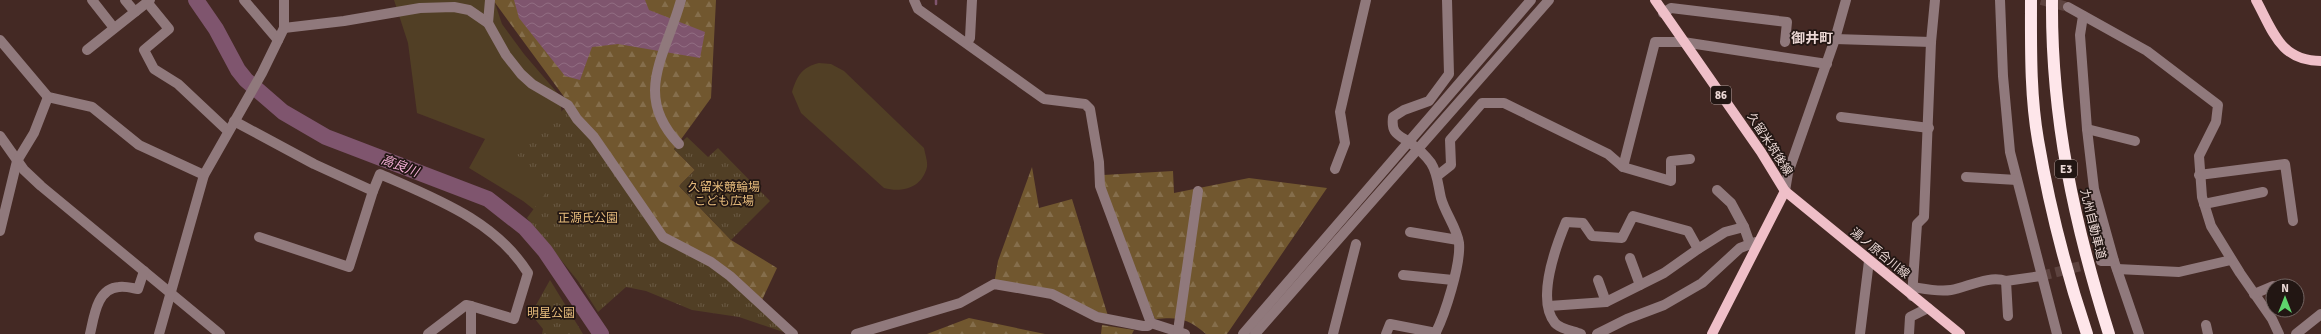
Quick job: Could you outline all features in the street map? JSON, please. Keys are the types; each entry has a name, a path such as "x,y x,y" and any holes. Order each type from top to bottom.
{"highway":[{"name":"E3","path":"2031,0 2030,55 2038,138 2054,216 2087,334"},
{"name":"九州自動車道","path":"2052,0 2052,53 2060,136 2075,214 2109,334"}],"main road":[{"name":"久留米筑後線","path":"1655,0 1669,7 1683,42 1761,152 1785,191 1762,240 1712,334"},
{"path":"2256,0 2280,45 2299,58 2321,61"},
{"name":"湯ノ原合川線","path":"1785,191 1869,261 1912,291 1928,308 1960,334"}],"street":[{"path":"92,0 114,28"},
{"path":"125,0 135,12"},
{"path":"244,0 278,40"},
{"path":"159,334 172,293 204,175 262,73 284,28 284,0"},
{"path":"488,23 490,0"},
{"path":"679,144 660,119 655,107 656,80 662,56 676,19 681,0"},
{"path":"914,0 918,8 1044,99 1085,104 1090,109 1099,162 1100,186 1151,323"},
{"path":"967,43 970,38 972,0"},
{"path":"1335,169 1345,143 1340,112 1366,0"},
{"path":"1386,334 1390,324 1435,333 1441,323 1457,263 1458,240 1441,198 1437,176 1430,162 1409,142 1396,136 1392,127 1393,117 1404,110 1429,101 1449,74 1447,0"},
{"path":"1243,334 1531,0"},
{"path":"1255,334 1548,0"},
{"path":"1785,191 1788,173 1827,64 1846,0"},
{"path":"1935,0 1931,42 1929,128 1924,217 1917,224 1912,291 1944,290 1998,278 2006,280 2042,276"},
{"path":"2000,0 2002,76 2009,144 2057,334"},
{"path":"87,50 149,1 169,29 144,50 154,68 178,84 228,131"},
{"path":"284,28 344,21 420,8 454,7 469,10 488,23 506,55 521,74 532,84 568,105 577,119 594,137 663,237 711,262 730,276 793,334"},
{"path":"1669,7 1787,22 1785,42"},
{"path":"2068,7 2147,51 2218,105 2216,122 2199,156 2199,175 2204,204 2211,226 2231,260 2272,319 2280,334"},
{"path":"2083,16 2080,35 2087,129 2094,189 2116,265 2139,334"},
{"path":"1835,39 1931,42"},
{"path":"0,40 48,98 92,108 139,145 204,175"},
{"path":"1623,167 1655,42 1683,42 1827,64"},
{"path":"0,231 17,161 34,134 48,98"},
{"path":"1437,176 1451,165 1450,140 1482,103 1504,103 1608,154 1623,167 1672,181 1672,161 1690,159"},
{"path":"1841,117 1929,128"},
{"path":"234,121 314,164 373,191"},
{"path":"2087,129 2135,142"},
{"path":"0,136 17,161 41,186 220,334"},
{"path":"2199,175 2285,164 2293,221"},
{"path":"260,237 348,268 380,174 416,190 483,225 502,240 518,258 528,273 514,319 466,305 428,334"},
{"path":"1966,177 2017,180"},
{"path":"1717,190 1730,203 1744,227 1750,244"},
{"path":"856,334 960,303 994,284 1052,294 1097,317 1143,326 1148,326 1151,323 1181,332 1198,192"},
{"path":"2204,204 2263,192"},
{"path":"1581,334 1557,325 1553,319 1547,295 1556,247 1566,222 1583,223 1592,236 1622,238 1633,216 1688,231 1698,249"},
{"path":"1550,306 1606,302 1664,273 1725,232 1744,227"},
{"path":"1410,232 1458,240"},
{"path":"1597,334 1627,319 1664,305 1702,283 1740,248 1762,240"},
{"path":"1333,334 1356,244"},
{"path":"1630,258 1640,286"},
{"path":"2101,261 2116,265 2179,272 2231,260"},
{"path":"1860,334 1869,261"},
{"path":"90,334 96,309 103,296 109,289 119,286 138,289 144,271"},
{"path":"1403,275 1453,280"},
{"path":"1598,280 1606,302"},
{"path":"2006,280 2008,316"},
{"path":"2254,294 2265,290"},
{"path":"471,306 471,334"},
{"path":"1909,334 1910,317 1928,308"},
{"path":"2296,334 2321,314"}],"green space":[{"path":"394,0 494,0 502,24 524,54 560,96 563,127 556,181 542,216 523,201 469,168 485,139 417,113 408,43"},
{"path":"493,0 716,0 711,98 674,149 695,170 679,186 731,240 777,268 754,317 684,293 595,139"},
{"path":"819,63 831,64 844,71 924,148 927,167 921,180 904,189 898,190 884,188 801,113 792,92 794,86 798,77 804,70"},
{"name":"正源氏公園","path":"568,105 656,229 711,262 789,334 739,317 692,310 646,291 626,287 598,312 578,281 527,218 550,187 517,155"},
{"name":"久留米競輪場 こども広場","path":"687,137 708,157 718,148 770,201 731,240 679,186 695,170 674,149"},
{"path":"1032,167 1039,208 1072,199 1108,316 1052,294 994,284 998,261"},
{"path":"1173,171 1174,193 1249,178 1327,188 1227,334 1206,334 1188,322 1182,320 1170,318 1155,319 1101,190 1103,175"},
{"name":"明星公園","path":"550,280 583,334 542,334 543,329 531,314"},
{"path":"969,318 1045,334 927,334"},
{"path":"1102,325 1134,330 1132,334 1101,334"}],"water":[{"path":"514,0 645,0 649,10 705,32 700,58 618,44 592,47 580,80 565,76 519,18"}],"waterway":[{"name":"高良川","path":"196,0 216,29 238,70 246,80 283,112 326,137 488,199 525,228 545,251 601,334"}],"tunnel":[{"path":"2041,0 2068,7"},
{"path":"2041,276 2101,261"}],"district":[{"name":"御井町","path":"1812,38"}]}
